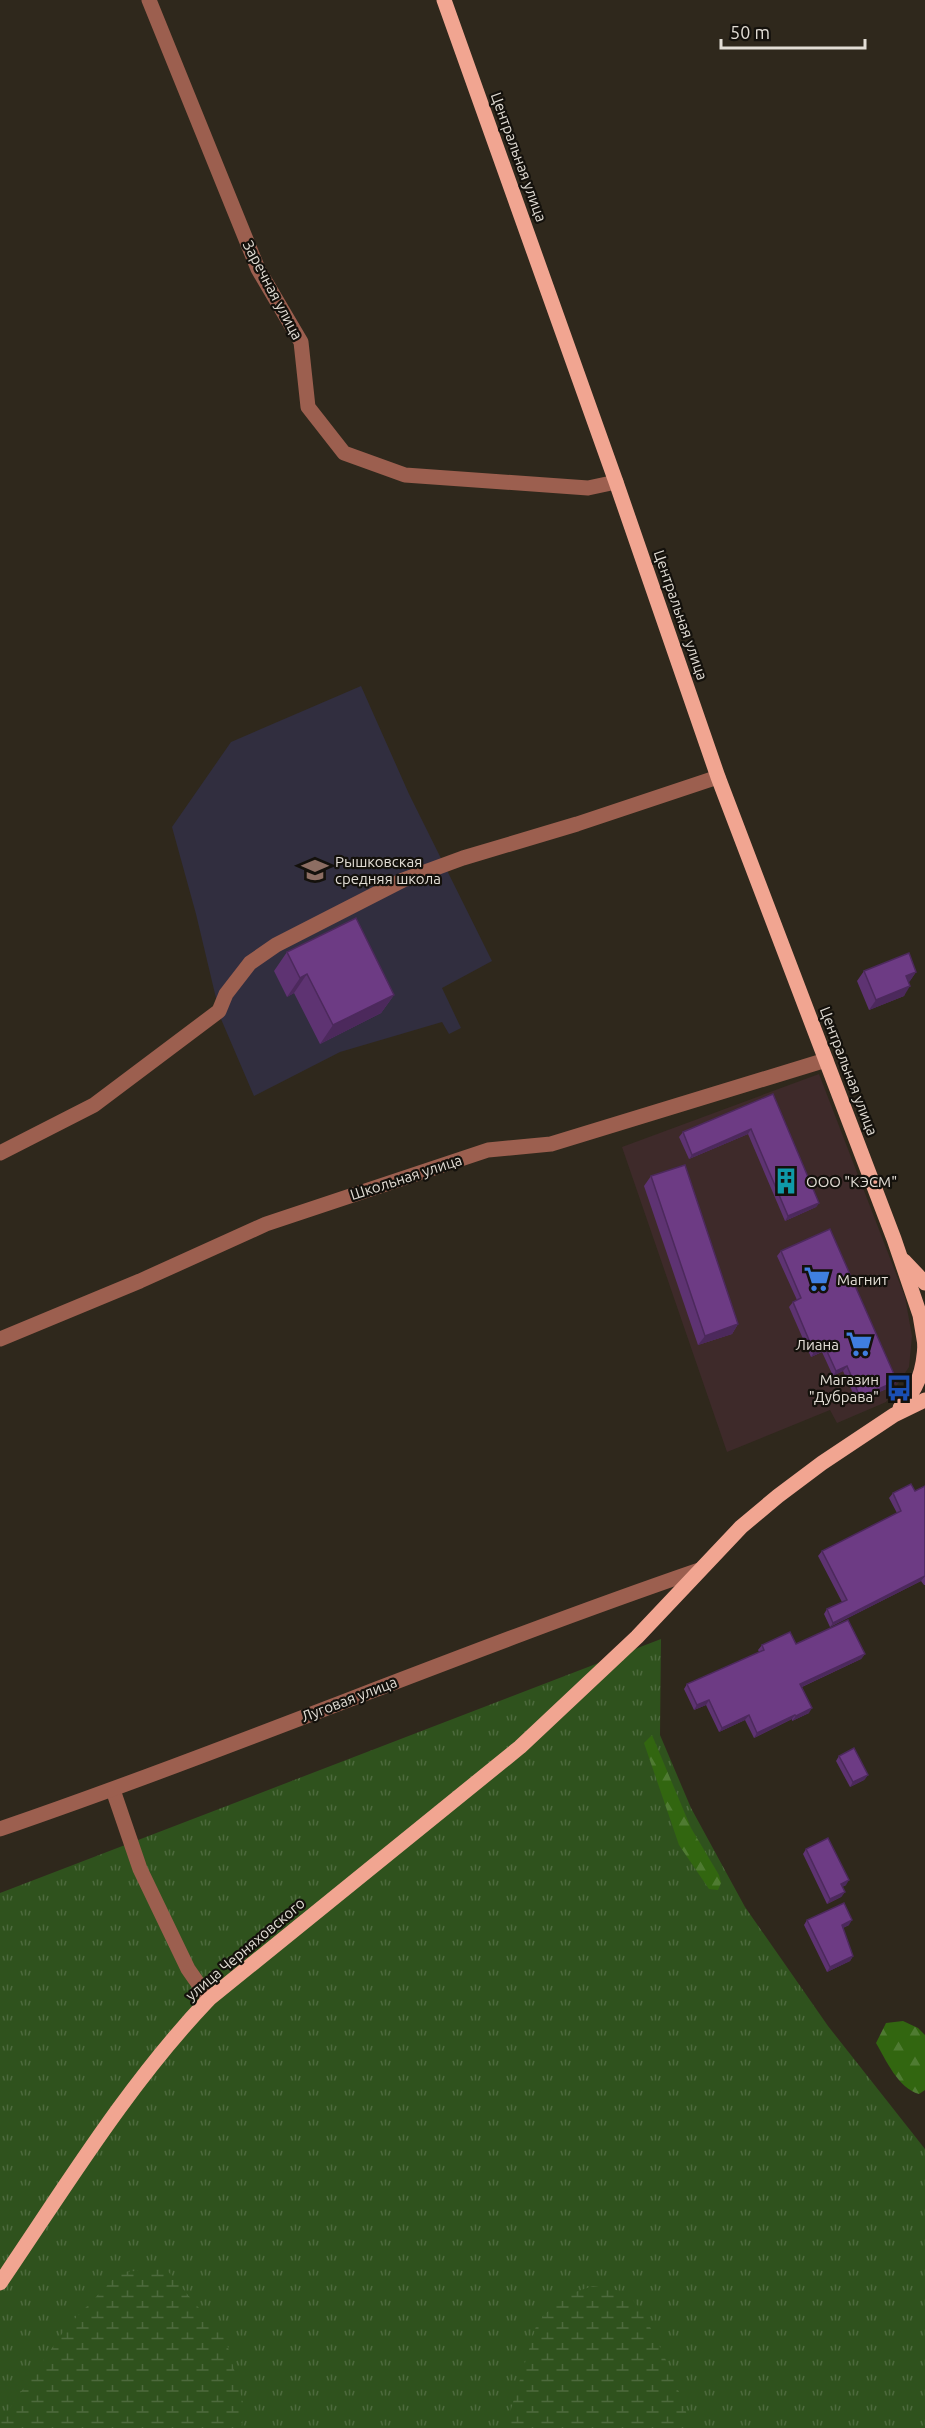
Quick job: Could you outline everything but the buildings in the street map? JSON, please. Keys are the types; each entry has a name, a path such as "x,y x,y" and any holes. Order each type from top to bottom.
{"main road":[{"name":"Центральная улица","path":"444,0 616,482 718,777 894,1239"},
{"path":"894,1239 901,1257 925,1283"},
{"path":"894,1239 920,1315 925,1344 924,1364 919,1383 894,1415"},
{"path":"894,1415 925,1400"},
{"name":"улица Черняховского","path":"0,2283 123,2104 187,2023 209,1999 520,1747 637,1637 741,1527 822,1463 894,1415"}],"street":[{"name":"Заречная улица","path":"149,0 196,121 258,269 302,342 308,407 344,453 405,475 588,488 616,482"},
{"path":"0,1153 94,1105 219,1011 226,994 250,963 276,945 341,910 403,880 463,858 577,824 718,777"},
{"name":"Школьная улица","path":"0,1339 140,1281 266,1224 488,1150 551,1144 826,1060"},
{"name":"Луговая улица","path":"0,1829 113,1790 426,1670 699,1570"},
{"path":"113,1790 140,1869 188,1969 209,1999"}],"shaded area":[{"name":"Рышковская средняя школа","path":"361,686 409,794 492,961 442,988 461,1028 449,1034 442,1022 340,1052 254,1096 221,1019 172,827 231,742"},
{"path":"819,1074 905,1297 912,1336 909,1367 886,1402 837,1423 830,1410 727,1452 622,1147"}],"green space":[{"path":"661,1639 660,1735 691,1808 745,1907 828,2026 925,2149 925,2428 0,2428 0,1893"},
{"path":"652,1735 691,1828 719,1875 721,1883 718,1890 709,1889 679,1845 644,1743"},
{"path":"903,2021 918,2028 925,2035 925,2090 919,2094 899,2080 876,2043 886,2023"},
{"path":"166,2269 226,2340 245,2410 241,2428 0,2428 0,2422 66,2328 120,2272"},
{"path":"593,2286 625,2293 634,2301 664,2356 691,2428 508,2428 508,2419 537,2323 561,2297"}],"place":[{"name":"Рышковская средняя школа","path":"315,870"},
{"name":"ООО \"КЭСМ\"","path":"786,1181"},
{"name":"Магнит","path":"817,1279"},
{"name":"Лиана","path":"859,1344"},
{"name":"Магазин \"Дубрава\"","path":"899,1388"}]}
